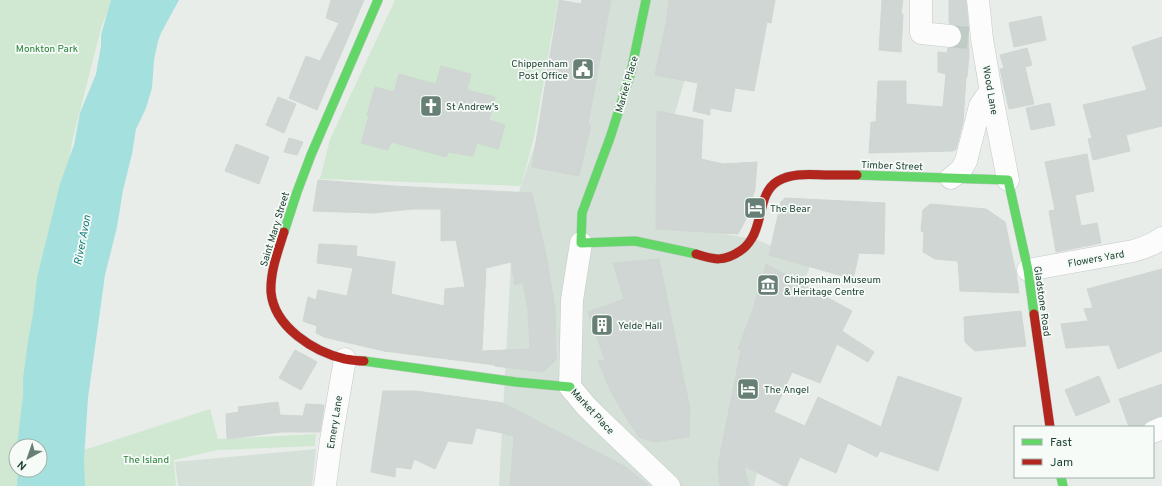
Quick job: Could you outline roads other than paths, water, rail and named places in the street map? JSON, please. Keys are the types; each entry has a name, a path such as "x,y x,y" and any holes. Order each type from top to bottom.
{"street":[{"name":"Saint Mary Street","path":"378,0 305,169 284,232 272,275 271,297 276,311 293,334 309,345 326,353 345,359 516,382 570,387"},
{"name":"Market Place","path":"646,0 631,72 614,126 582,213 581,243 572,300 570,387 595,416 669,486"},
{"path":"921,0 921,33 967,38"},
{"name":"Wood Lane","path":"978,0 967,38 991,92 1008,180"},
{"path":"951,178 961,170 966,161 980,106 991,92"},
{"name":"Timber Street","path":"581,243 634,241 715,259 728,258 744,247 752,238 765,197 772,186 788,176 853,174 994,181 1008,180"},
{"name":"Gladstone Road","path":"1008,180 1028,270 1050,426"},
{"name":"Flowers Yard","path":"1028,270 1146,248 1162,238"},
{"name":"Emery Lane","path":"325,486 331,440 345,359"}],"water":[{"name":"River Avon","path":"111,0 179,0 158,41 154,60 152,88 146,108 136,129 117,227 105,275 88,398 84,460 85,486 17,486 18,478 48,478 48,438 18,438 23,395 23,379 37,278 60,184 74,145 80,113 96,74 101,46 101,35"}],"tunnel":[{"path":"950,36 968,38"}],"place":[{"name":"Chippenham Post Office","path":"583,69"},
{"name":"St Andrew's","path":"431,106"},
{"name":"The Bear","path":"755,208"},
{"name":"Chippenham Museum & Heritage Centre","path":"768,285"},
{"name":"Yelde Hall","path":"602,325"},
{"name":"The Angel","path":"748,389"}],"park label":[{"name":"Monkton Park","path":"47,48"},
{"name":"The Island","path":"146,459"}]}
